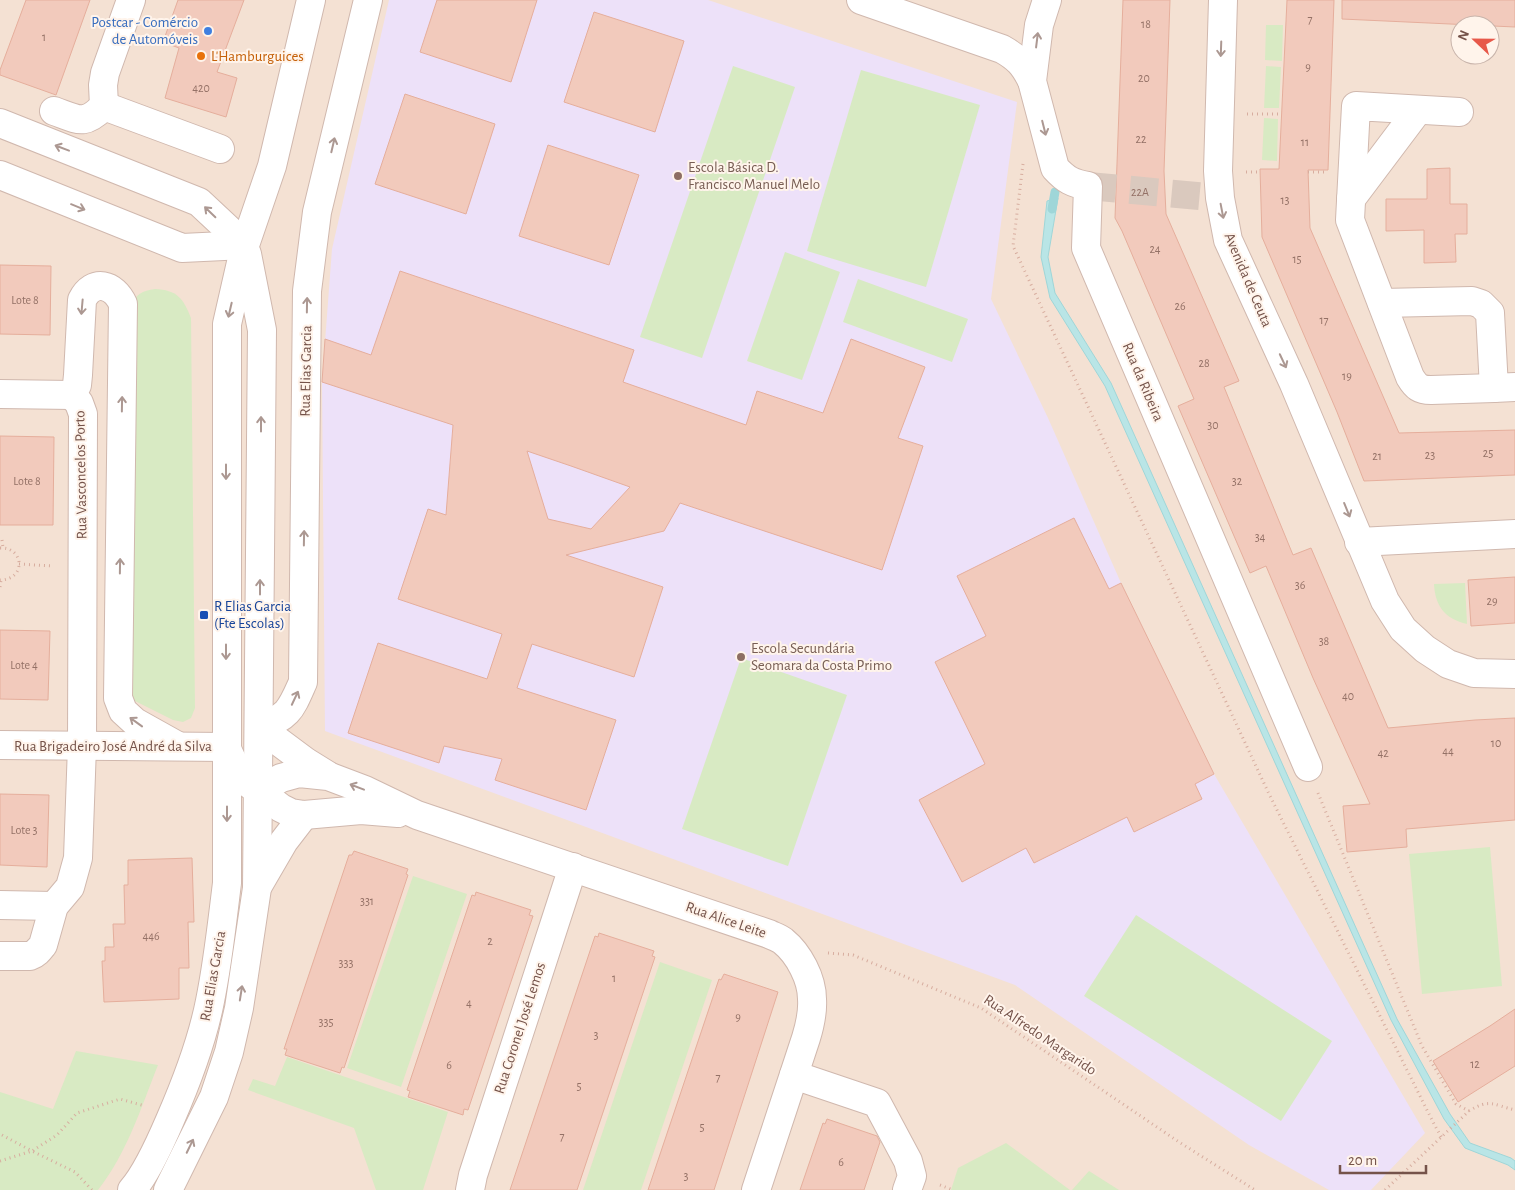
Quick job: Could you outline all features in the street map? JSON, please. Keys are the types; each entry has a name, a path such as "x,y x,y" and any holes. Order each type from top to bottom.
{"street":[{"path":"54,112 78,120 84,120 94,116 104,106 103,85 106,73 131,0"},
{"name":"Rua Elias Garcia","path":"132,1190 162,1141 183,1091 198,1047 218,961 227,883 227,324 245,245 272,166 310,0"},
{"name":"Rua Elias Garcia","path":"259,727 280,718 290,710 303,682 308,282 316,212 368,0"},
{"path":"860,0 890,5 1002,49 1015,56 1025,68 1032,81"},
{"name":"Rua da Ribeira","path":"1047,0 1040,25 1032,81 1055,168 1064,178 1088,186 1086,248 1308,767"},
{"name":"Avenida de Ceuta","path":"1223,0 1218,171 1220,198 1228,240 1294,384 1385,601 1403,629 1425,649 1448,664 1474,672 1515,674"},
{"path":"104,106 220,149"},
{"path":"1382,303 1472,300 1481,304 1490,314 1505,388 1422,390 1415,385 1410,377 1350,220 1356,106 1459,112"},
{"path":"1351,199 1418,110"},
{"path":"0,124 199,202 245,245"},
{"path":"0,176 182,248 245,245"},
{"name":"Rua Elias Garcia","path":"168,1190 214,1097 229,1052 239,1008 257,888 262,330 245,245"},
{"name":"Rua Vasconcelos Porto","path":"54,906 70,887 78,858 82,746 82,414 79,403 72,395 78,374 82,300 87,291 96,286 104,286 113,290 123,304 118,698 123,711 135,722 178,746"},
{"path":"0,394 72,395"},
{"path":"1359,542 1515,534"},
{"name":"Rua Alice Leite","path":"259,727 328,776 365,790 417,815 769,934 782,941 803,966 809,980 812,997 812,1017 756,1190"},
{"name":"Rua Brigadeiro José André da Silva","path":"0,745 226,747"},
{"name":"Rua Elias Garcia","path":"226,747 240,772 248,783 258,791"},
{"name":"Rua Alice Leite","path":"328,776 299,773 281,778 258,791 280,808 304,815 360,810 417,815"},
{"path":"257,888 284,841 304,815"},
{"name":"Rua Coronel José Lemos","path":"470,1190 473,1175 573,867"},
{"path":"0,905 54,906 42,945 35,954 30,956 0,956"},
{"path":"794,1075 876,1103 908,1161 912,1176 907,1190"}],"path":[{"path":"1023,159 1013,246 1269,794 1442,1138"},
{"path":"0,587 0,580 12,578 18,570 19,564 16,555 8,549 1,548 2,540"},
{"path":"19,564 82,568"},
{"path":"1308,767 1422,1046 1456,1104 1469,1111"},
{"name":"Rua Alfredo Margarido","path":"792,951 853,955 981,1008 1179,1142 1254,1190"},
{"path":"0,1161 32,1151 57,1135 77,1113 120,1099 142,1105"},
{"path":"1385,1190 1469,1111 1482,1104 1494,1104 1515,1110"},
{"path":"2,1135 75,1172 92,1190"}],"shaded area":[{"path":"0,0 1515,0 1515,1190 0,1190"},
{"name":"Escola Secundária Seomara da Costa Primo","path":"389,0 708,0 1017,102 991,299 1048,418 1121,583 1214,774 1425,1133 1371,1190 1329,1190 1249,1145 1015,985 325,731 322,382 332,249"}],"green space":[{"path":"1266,25 1283,25 1282,61 1265,60"},
{"path":"733,66 795,87 702,358 640,337"},
{"path":"1266,66 1281,67 1279,108 1264,108"},
{"path":"861,70 980,105 926,287 807,251"},
{"path":"1264,118 1278,119 1277,161 1262,160"},
{"path":"785,252 840,272 802,380 747,361"},
{"path":"858,279 968,319 952,362 843,322"},
{"path":"155,289 169,291 178,296 191,318 195,708 191,718 183,722 173,720 133,700 130,306 140,294"},
{"path":"1465,583 1467,624 1447,615 1436,599 1434,584"},
{"path":"741,658 847,695 788,866 682,829"},
{"path":"1490,847 1502,986 1422,994 1409,854"},
{"path":"413,876 467,894 401,1087 347,1068"},
{"path":"1136,915 1332,1041 1281,1121 1084,996"},
{"path":"660,962 712,980 641,1190 583,1190"},
{"path":"76,1051 158,1065 132,1130 117,1161 98,1190 0,1190 0,1092 53,1109"},
{"path":"287,1057 448,1112 423,1190 376,1190 354,1128 248,1090 253,1079 275,1086"},
{"path":"1006,1143 1070,1190 951,1190 958,1168"},
{"path":"1089,1171 1119,1190 1072,1190"}],"water":[{"path":"1058,198 1048,257 1055,293 1111,383 1397,1019 1450,1114 1470,1143 1511,1158 1515,1161 1515,1170 1508,1165 1465,1148 1444,1119 1391,1020 1105,386 1050,298 1041,257 1047,201"}],"building":[{"path":"26,0 90,0 56,95 0,75 0,70"},
{"path":"178,0 244,0 217,72 237,78 226,117 165,98 179,48 163,42"},
{"path":"437,0 537,0 511,82 420,52"},
{"path":"1123,0 1170,0 1164,171 1166,214 1239,381 1224,387 1293,555 1311,548 1388,728 1515,718 1515,820 1406,829 1407,847 1347,852 1343,806 1370,804 1313,678 1266,566 1250,573 1178,406 1194,399 1115,218"},
{"path":"1287,0 1334,0 1328,170 1308,170 1310,228 1399,433 1515,430 1515,475 1364,481 1337,412 1262,237 1260,169 1279,169"},
{"path":"1342,0 1515,0 1515,27 1500,26 1500,15 1450,15 1450,24 1342,19"},
{"path":"594,12 684,41 655,132 564,102"},
{"path":"405,94 495,124 466,214 375,184"},
{"path":"548,145 639,175 609,265 519,236"},
{"path":"1450,168 1450,204 1467,204 1467,234 1455,234 1456,262 1424,263 1424,230 1386,231 1386,199 1427,199 1427,169"},
{"path":"0,265 51,266 50,335 0,334"},
{"path":"400,271 634,350 623,382 746,425 757,391 823,413 851,339 925,367 898,438 923,446 882,570 680,503 664,531 566,555 663,587 634,677 532,644 517,688 616,720 586,810 495,780 502,759 444,746 439,763 348,733 378,643 487,679 502,634 398,599 428,509 446,515 453,425 322,382 325,339 371,355","holes":["527,451 630,487 591,529 548,519"]},
{"path":"0,436 54,437 53,525 0,525"},
{"path":"1074,518 1109,589 1121,583 1214,774 1195,784 1202,799 1134,832 1127,817 1034,863 1026,848 962,882 919,800 985,764 935,662 986,636 957,576"},
{"path":"1515,577 1515,623 1471,626 1468,580"},
{"path":"0,630 50,631 48,700 0,699"},
{"path":"0,794 49,795 47,867 0,865"},
{"path":"354,851 408,869 406,874 408,875 344,1068 342,1067 340,1073 285,1055 287,1049 284,1049 349,855 352,855"},
{"path":"192,858 194,922 188,922 189,968 179,968 179,999 104,1002 102,961 105,961 105,947 114,947 113,924 125,924 124,885 128,885 128,860"},
{"path":"476,892 531,910 529,915 533,916 468,1110 464,1109 463,1115 408,1097 410,1091 407,1090 472,895 475,896"},
{"path":"599,933 654,951 652,956 655,957 577,1190 510,1190 595,936 598,937"},
{"path":"724,974 778,992 714,1190 648,1190 719,979 721,980"},
{"path":"1515,1009 1515,1066 1458,1102 1433,1061"},
{"path":"827,1119 877,1136 880,1142 864,1190 800,1190 823,1123 825,1124"}],"waterway":[{"path":"1052,209 1055,192"}],"tunnel":[{"path":"1088,186 1220,198"}],"place":[{"name":"Postcar - Comércio de Automóveis","path":"208,31"},
{"name":"L'Hamburguices","path":"201,56"},
{"name":"Escola Básica D. Francisco Manuel Melo","path":"678,176"},
{"name":"R Elias Garcia (Fte Escolas)","path":"204,615"},
{"name":"Escola Secundária Seomara da Costa Primo","path":"741,657"}]}
